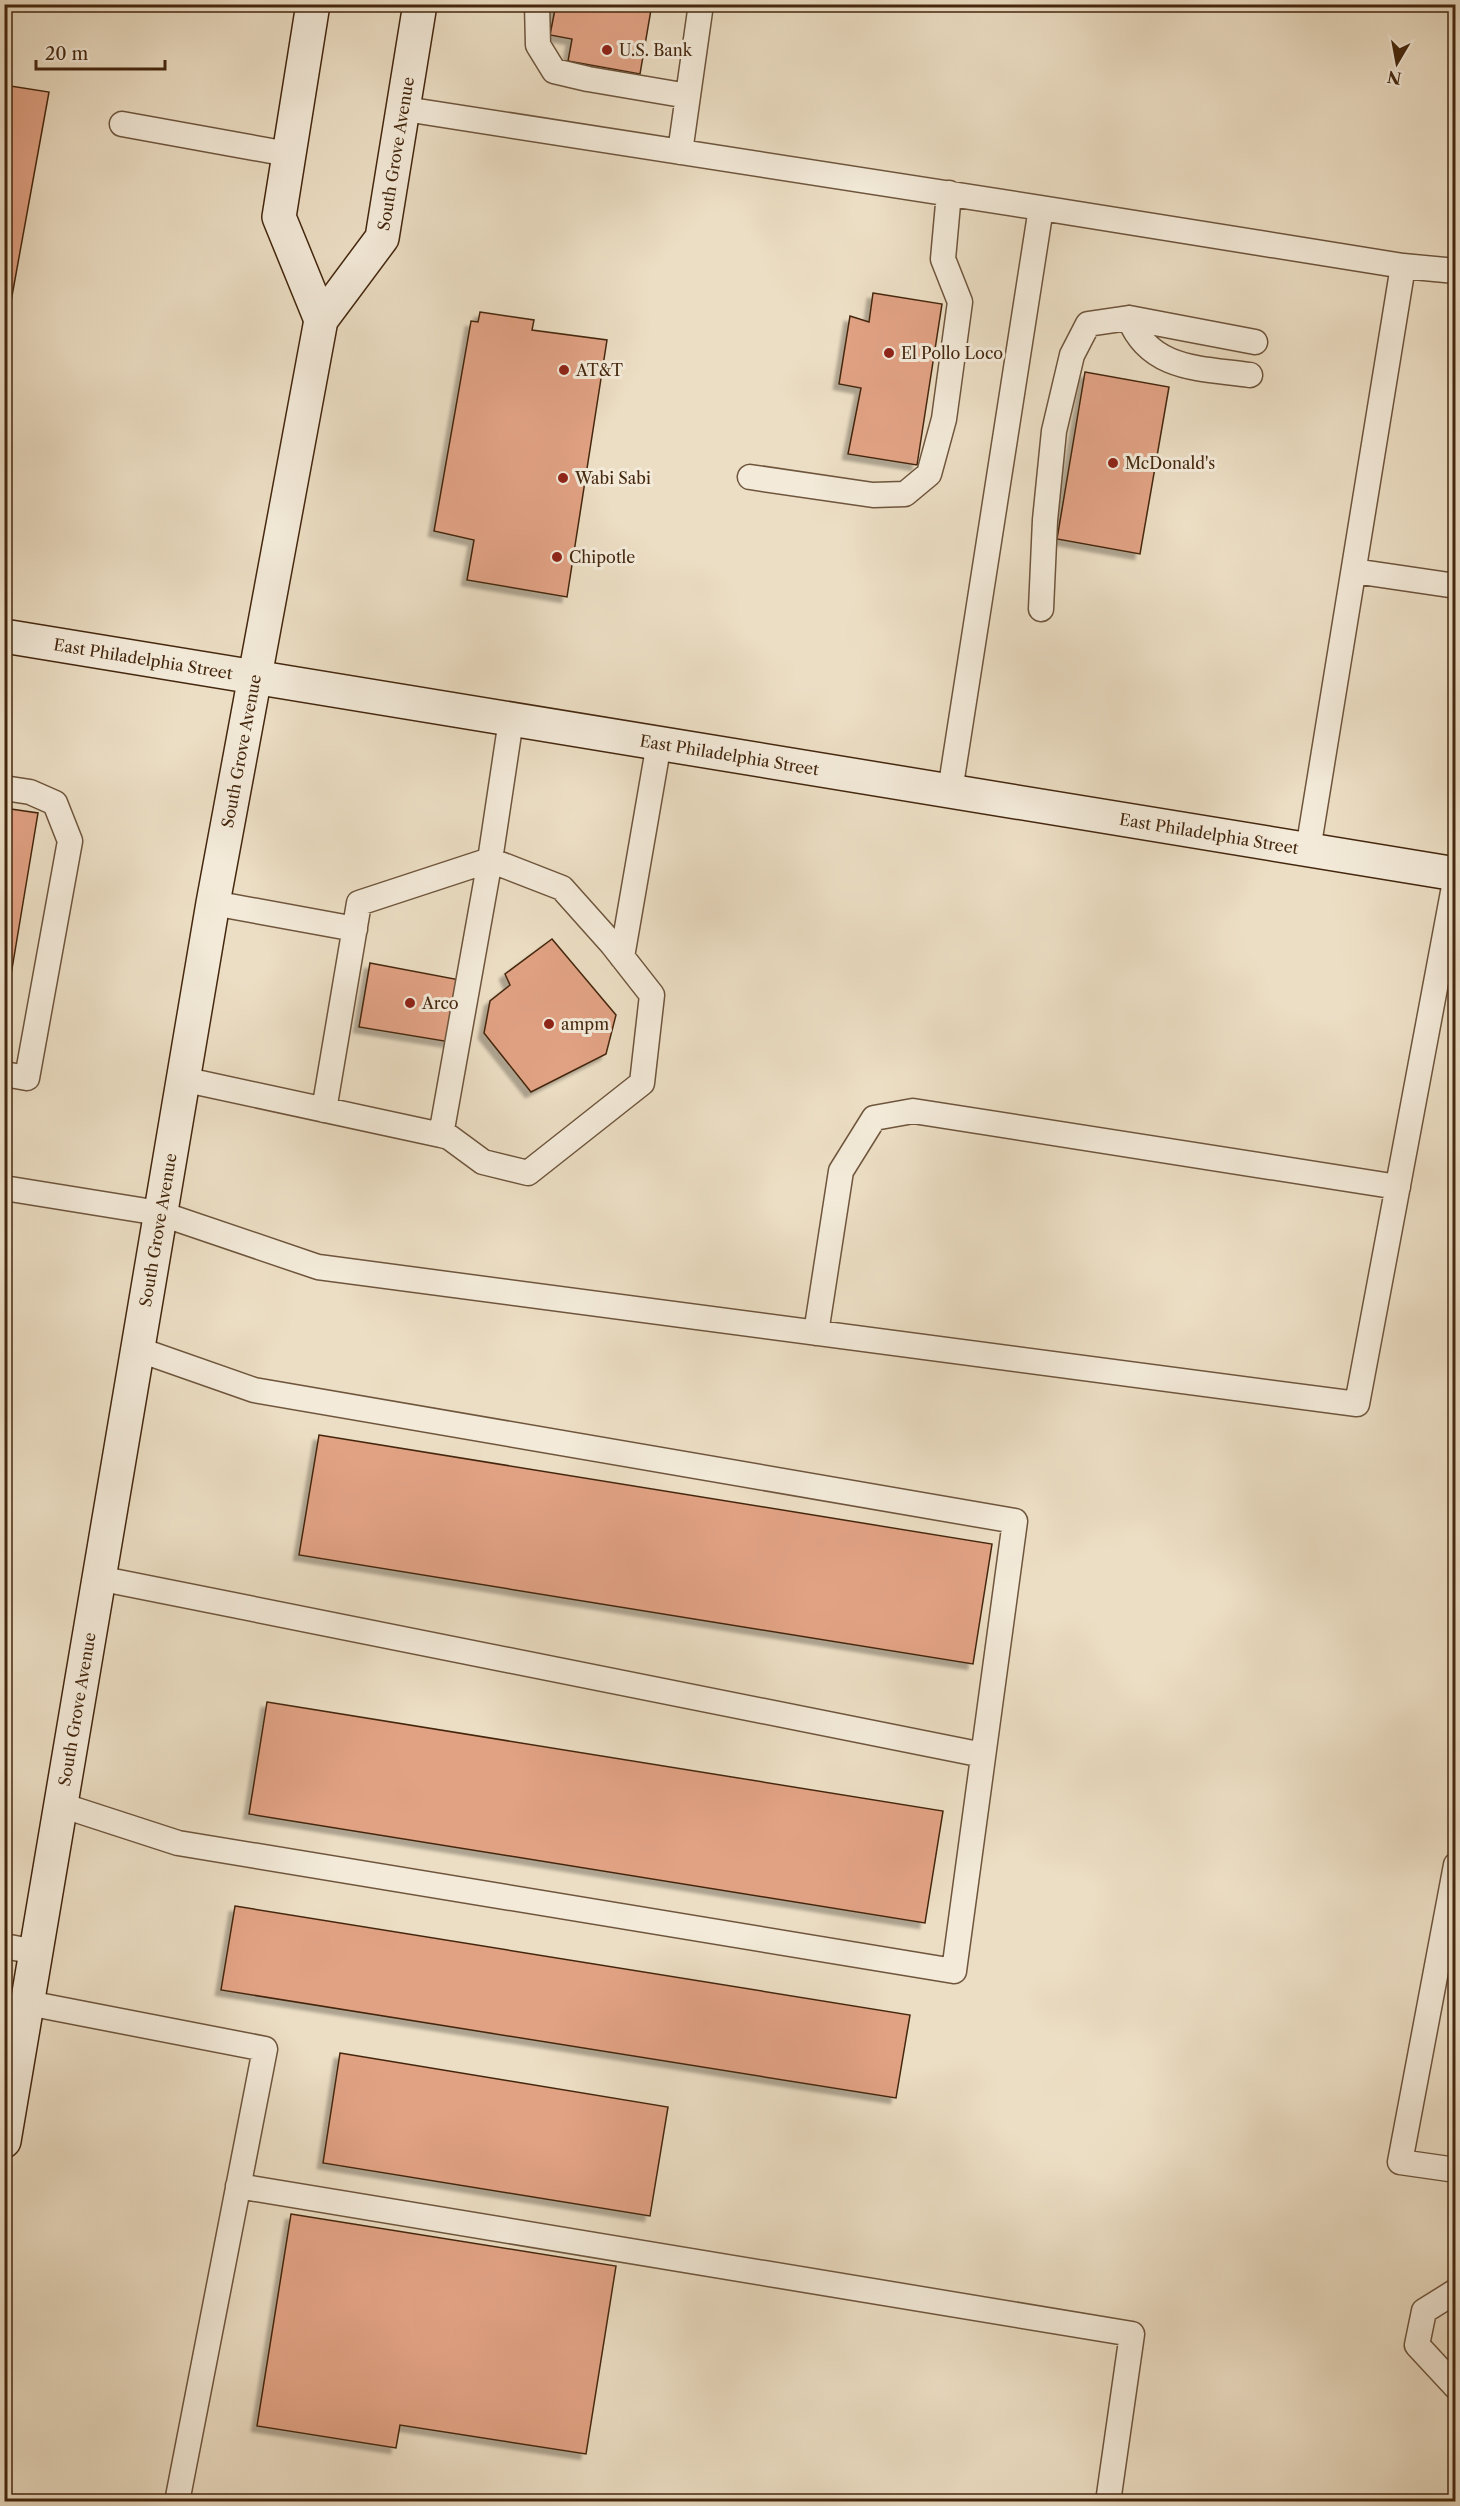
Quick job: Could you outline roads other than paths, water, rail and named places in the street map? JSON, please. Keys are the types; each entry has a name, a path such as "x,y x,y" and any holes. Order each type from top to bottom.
{"main road":[{"path":"313,4 279,217 321,320"},
{"name":"South Grove Avenue","path":"4,2142 182,1079 321,320 382,238 405,109 420,4"},
{"name":"East Philadelphia Street","path":"4,636 1455,875"}],"lane":[{"path":"537,4 538,45 554,70 588,80 688,96"},
{"path":"680,152 701,4"},
{"path":"405,109 1403,266 1455,271"},
{"path":"122,124 288,154"},
{"path":"750,477 873,495 905,494 928,474 944,419 960,302 943,259 949,193"},
{"path":"950,791 1041,208"},
{"path":"1308,850 1403,266"},
{"path":"1041,609 1054,431 1072,355 1088,324 1129,318 1188,327 1255,342"},
{"path":"1129,318 1136,335 1151,351 1179,365 1250,375"},
{"path":"1354,571 1455,586"},
{"path":"441,1135 490,860 511,720"},
{"path":"622,957 659,743"},
{"path":"4,788 30,792 55,803 70,840 27,1078 4,1074"},
{"path":"182,1079 324,1110 441,1135 448,1137 483,1162 528,1173 642,1083 652,995 562,888 490,860 360,903 324,1110"},
{"path":"4,1188 159,1213 318,1267 1357,1404 1455,875"},
{"path":"213,903 355,929"},
{"path":"816,1333 841,1171 874,1118 913,1111 1398,1187"},
{"path":"61,1805 178,1844 954,1971 1015,1521 254,1390 137,1349"},
{"path":"98,1578 983,1755"},
{"path":"1455,1865 1400,2162 1455,2170"},
{"path":"4,1946 36,1952"},
{"path":"28,2003 266,2049 177,2502"},
{"path":"238,2186 1132,2334 1108,2502"},
{"path":"1455,2291 1424,2311 1417,2345 1455,2387"}],"place":[{"name":"U.S. Bank","path":"607,50"},
{"name":"El Pollo Loco","path":"889,353"},
{"name":"AT&T","path":"564,370"},
{"name":"McDonald's","path":"1113,463"},
{"name":"Wabi Sabi","path":"563,478"},
{"name":"Chipotle","path":"557,557"},
{"name":"Arco","path":"410,1003"},
{"name":"ampm","path":"549,1024"}]}
